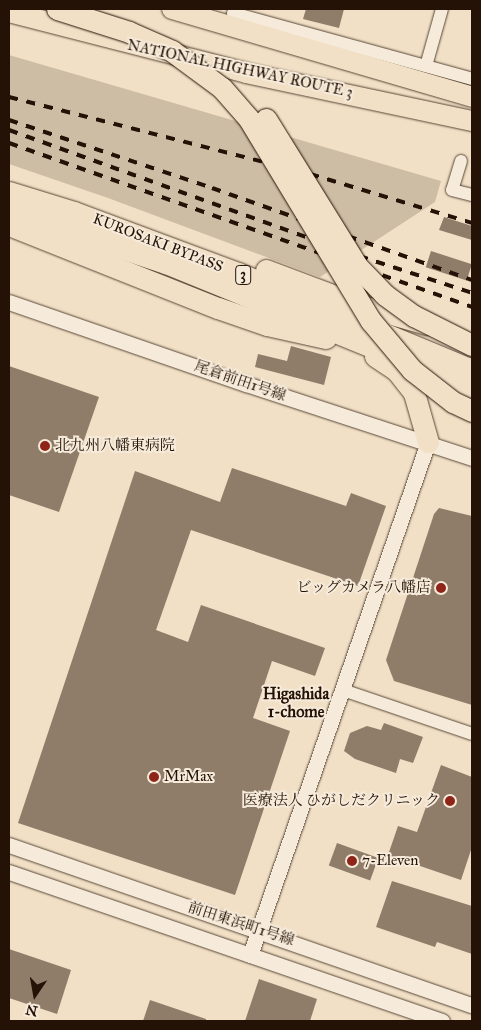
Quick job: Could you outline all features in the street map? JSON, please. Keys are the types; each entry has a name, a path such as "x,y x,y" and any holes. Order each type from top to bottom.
{"highway":[{"path":"57,9 129,32 172,51 222,88 250,118 371,321 412,370 446,397 472,411"},
{"path":"98,9 175,37 206,57 240,87 272,127 357,266 385,295 414,316 472,345"},
{"name":"NATIONAL HIGHWAY ROUTE 3","path":"172,9 232,16 472,97"},
{"name":"NATIONAL HIGHWAY ROUTE 3","path":"9,12 246,73 472,121"},
{"name":"KUROSAKI BYPASS","path":"9,192 74,212 238,273 472,370"},
{"name":"KUROSAKI BYPASS","path":"9,210 175,267 472,388"},
{"path":"74,212 175,238 401,318 472,334"},
{"path":"9,225 218,308 267,325 341,342 373,354 397,371 414,393 428,442"}],"street":[{"path":"426,66 442,9"},
{"path":"232,16 472,79"},
{"path":"461,161 452,190 472,196"},
{"name":"尾倉前田1号線","path":"9,302 246,384 428,442 472,458"},
{"path":"250,955 428,442"},
{"path":"343,690 472,734"},
{"name":"前田東浜町1号線","path":"9,845 472,1005"},
{"name":"前田東浜町1号線","path":"9,872 442,1021"}],"shaded area":[{"path":"9,55 441,181 435,202 320,277 108,198 9,164"}],"building":[{"path":"306,9 344,9 339,28 303,19"},
{"path":"444,217 472,226 472,240 439,230"},
{"path":"431,251 472,264 467,280 426,267"},
{"path":"291,346 331,357 324,385 255,367 258,354 287,361"},
{"name":"北九州八幡東病院","path":"9,366 99,397 59,512 9,495"},
{"name":"MrMax","path":"232,468 346,506 351,493 386,506 358,586 191,530 156,630 188,642 201,605 325,648 315,676 272,661 253,718 290,731 235,895 18,823 135,471 220,502"},
{"name":"ビッグカメラ八幡店","path":"439,508 472,516 472,705 394,681 386,660 434,514"},
{"path":"384,723 423,737 413,763 400,759 396,773 355,759 344,751 350,733 367,726 381,730"},
{"name":"医療法人 ひがしだクリニック","path":"441,765 472,777 472,847 461,880 388,855 398,826 417,832"},
{"path":"337,843 378,858 370,881 329,866"},
{"path":"392,881 472,906 472,954 437,942 435,947 376,927"},
{"path":"9,949 71,970 57,1014 9,998"},
{"path":"259,979 317,999 310,1021 245,1021"},
{"path":"150,1000 206,1019 206,1021 143,1021"}],"railway":[{"path":"9,97 310,174 472,223"},
{"path":"9,120 212,188 472,280"},
{"path":"9,130 359,256 472,293"},
{"path":"9,143 472,307"}],"place":[{"name":"北九州八幡東病院","path":"45,446"},
{"name":"ビッグカメラ八幡店","path":"441,588"},
{"name":"MrMax","path":"154,777"},
{"name":"医療法人 ひがしだクリニック","path":"450,801"},
{"name":"7-Eleven","path":"352,861"}],"district":[{"name":"Higashida 1-chome","path":"296,703"}]}
